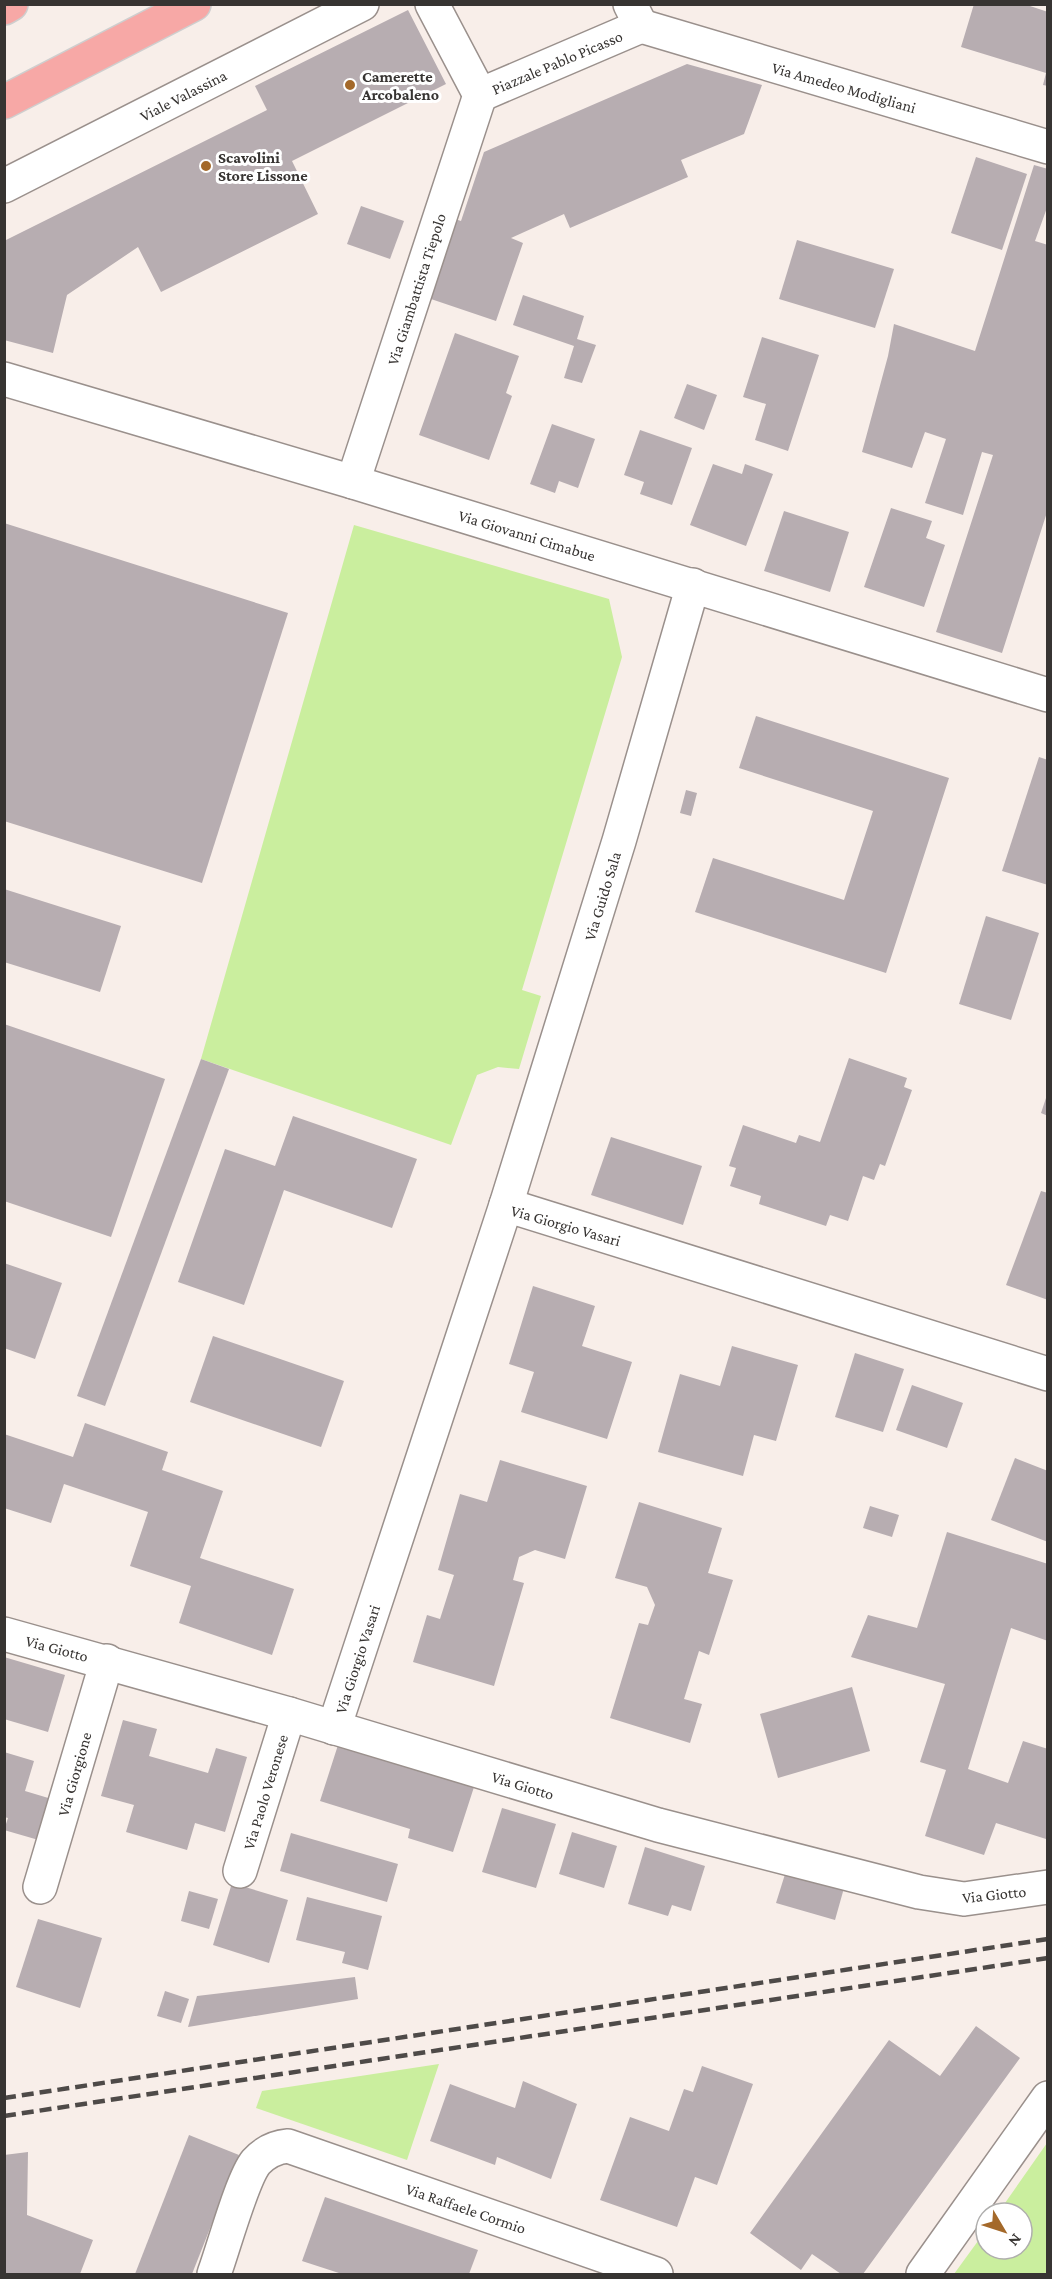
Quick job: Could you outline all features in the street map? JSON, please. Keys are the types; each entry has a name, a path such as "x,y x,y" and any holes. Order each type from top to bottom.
{"highway":[{"path":"4,8 11,4"},
{"path":"4,102 194,4"}],"street":[{"name":"Viale Valassina","path":"4,186 362,4"},
{"name":"Piazzale Pablo Picasso","path":"432,4 480,95 636,15"},
{"name":"Via Amedeo Modigliani","path":"636,15 1047,147"},
{"name":"Via Giambattista Tiepolo","path":"353,482 480,95"},
{"name":"Via Giovanni Cimabue","path":"4,379 353,482 1047,694"},
{"name":"Via Guido Sala","path":"506,1205 636,784 693,585"},
{"name":"Via Giorgio Vasari","path":"334,1728 506,1205 1047,1374"},
{"name":"Via Giotto","path":"4,1634 107,1661 289,1714 658,1825 919,1892 964,1899 1047,1887"},
{"name":"Via Giorgione","path":"40,1887 107,1661"},
{"name":"Via Paolo Veronese","path":"240,1871 289,1714"},
{"path":"923,2274 1047,2098"},
{"name":"Via Raffaele Cormio","path":"214,2274 256,2162 276,2147 288,2146 656,2274"}],"green space":[{"path":"354,525 609,599 622,657 522,990 541,996 519,1069 498,1067 477,1075 451,1145 201,1059"},
{"path":"439,2064 407,2160 256,2108 262,2091"},
{"path":"1047,2143 1047,2274 954,2274 974,2246 974,2261 1034,2261 1034,2201 1006,2201"}],"building":[{"path":"974,4 1024,4 1048,12 1048,86 1043,85 1046,73 961,47"},
{"path":"408,10 446,84 292,161 318,214 161,292 138,247 67,295 53,353 4,340 4,241 267,110 255,86"},
{"path":"687,64 762,85 744,134 681,160 688,177 570,228 564,214 511,238 523,243 496,321 428,298 455,219 461,221 484,152"},
{"path":"976,157 1027,174 1002,250 951,233"},
{"path":"1034,165 1048,169 1048,205 1035,241 1048,245 1048,509 1002,653 936,632 993,455 982,452 963,515 925,503 946,439 925,432 912,468 862,452 888,356 894,324 975,351"},
{"path":"361,206 404,221 390,259 347,244"},
{"path":"797,240 894,269 875,328 779,299"},
{"path":"523,295 584,316 577,339 596,345 582,383 564,378 574,346 513,325"},
{"path":"455,333 519,356 506,393 512,396 489,460 419,435"},
{"path":"762,337 819,355 788,451 755,440 766,404 743,397"},
{"path":"687,384 717,395 704,430 674,418"},
{"path":"552,424 595,439 578,488 559,481 555,493 530,484"},
{"path":"640,430 692,448 672,505 640,494 644,482 624,475"},
{"path":"713,464 742,474 745,464 773,474 746,546 690,525"},
{"path":"891,508 932,521 926,538 945,545 924,607 864,587"},
{"path":"784,511 849,532 830,592 764,571"},
{"path":"4,523 288,613 202,883 4,821"},
{"path":"756,716 949,778 886,973 695,912 713,858 844,900 873,811 739,768"},
{"path":"1039,757 1048,760 1048,885 1002,871"},
{"path":"686,790 697,793 691,816 680,813"},
{"path":"4,889 121,926 100,992 4,962"},
{"path":"986,916 1039,933 1011,1020 959,1004"},
{"path":"4,1024 165,1079 111,1237 4,1201"},
{"path":"849,1058 907,1078 904,1087 912,1090 885,1166 880,1164 874,1180 863,1176 848,1221 830,1215 826,1226 759,1204 761,1196 730,1186 736,1168 729,1166 743,1125 796,1143 799,1135 820,1142"},
{"path":"201,1059 229,1069 105,1406 77,1396"},
{"path":"1048,1095 1048,1116 1041,1113"},
{"path":"293,1116 417,1159 392,1228 284,1190 244,1305 178,1282 225,1149 275,1166"},
{"path":"611,1137 702,1166 683,1225 591,1195"},
{"path":"1041,1191 1048,1193 1048,1300 1006,1285"},
{"path":"4,1263 62,1283 35,1359 4,1348"},
{"path":"533,1286 595,1306 582,1346 632,1362 607,1439 521,1412 534,1372 509,1364"},
{"path":"213,1336 344,1381 321,1447 190,1402"},
{"path":"732,1346 798,1365 776,1441 754,1435 743,1476 658,1452 680,1374 720,1386"},
{"path":"855,1353 904,1369 883,1432 835,1417"},
{"path":"912,1385 963,1403 947,1448 896,1430"},
{"path":"85,1423 168,1452 162,1470 223,1491 200,1558 294,1589 272,1655 179,1623 191,1586 130,1566 148,1512 64,1484 51,1523 4,1508 4,1434 73,1457"},
{"path":"1015,1458 1048,1471 1048,1542 991,1520"},
{"path":"500,1460 587,1486 565,1559 535,1550 519,1557 513,1580 524,1583 494,1686 413,1662 427,1615 440,1619 454,1575 438,1570 460,1494 487,1502"},
{"path":"639,1502 722,1528 708,1573 733,1580 709,1655 699,1651 684,1699 702,1704 690,1743 610,1718 639,1623 648,1625 655,1605 647,1587 615,1578"},
{"path":"870,1506 899,1515 892,1537 863,1528"},
{"path":"947,1532 1048,1564 1048,1641 1011,1628 968,1769 1008,1783 1023,1741 1048,1749 1048,1833 1046,1839 996,1823 984,1855 925,1836 946,1770 920,1762 945,1684 851,1657 868,1615 917,1628"},
{"path":"4,1657 65,1675 48,1732 4,1719"},
{"path":"852,1687 870,1751 778,1778 760,1714"},
{"path":"123,1720 157,1729 149,1756 208,1773 216,1748 247,1757 225,1832 195,1823 187,1850 126,1832 134,1805 101,1796"},
{"path":"338,1745 474,1787 453,1852 408,1838 410,1829 320,1801"},
{"path":"4,1752 34,1761 25,1791 55,1800 42,1841 4,1830 8,1818 4,1817"},
{"path":"502,1808 556,1824 536,1888 482,1872"},
{"path":"572,1832 617,1846 604,1888 559,1874"},
{"path":"291,1833 398,1864 387,1902 280,1871"},
{"path":"645,1847 705,1866 691,1911 672,1905 668,1916 628,1904"},
{"path":"786,1871 844,1888 835,1920 776,1903"},
{"path":"232,1883 288,1900 269,1963 213,1945"},
{"path":"189,1891 218,1899 209,1929 181,1921"},
{"path":"307,1897 382,1916 368,1970 342,1963 345,1952 296,1940"},
{"path":"38,1919 102,1938 80,2008 16,1987"},
{"path":"355,1977 358,1999 188,2027 197,1996"},
{"path":"165,1991 189,1999 181,2023 157,2016"},
{"path":"976,2026 1020,2058 863,2274 841,2274 812,2254 801,2270 750,2233 889,2040 940,2076"},
{"path":"702,2066 753,2084 717,2185 695,2177 677,2227 600,2200 630,2117 669,2131 684,2089 693,2092"},
{"path":"523,2081 577,2104 551,2179 497,2157 495,2165 430,2141 450,2084 515,2108"},
{"path":"189,2135 239,2155 192,2274 135,2274"},
{"path":"28,2152 27,2215 93,2240 80,2274 4,2274 4,2155"},
{"path":"325,2197 478,2250 469,2274 342,2274 302,2261"}],"railway":[{"path":"4,2098 1048,1939"},
{"path":"4,2116 1048,1958"}],"place":[{"name":"Camerette Arcobaleno","path":"350,85"},
{"name":"Scavolini Store Lissone","path":"206,166"}]}
